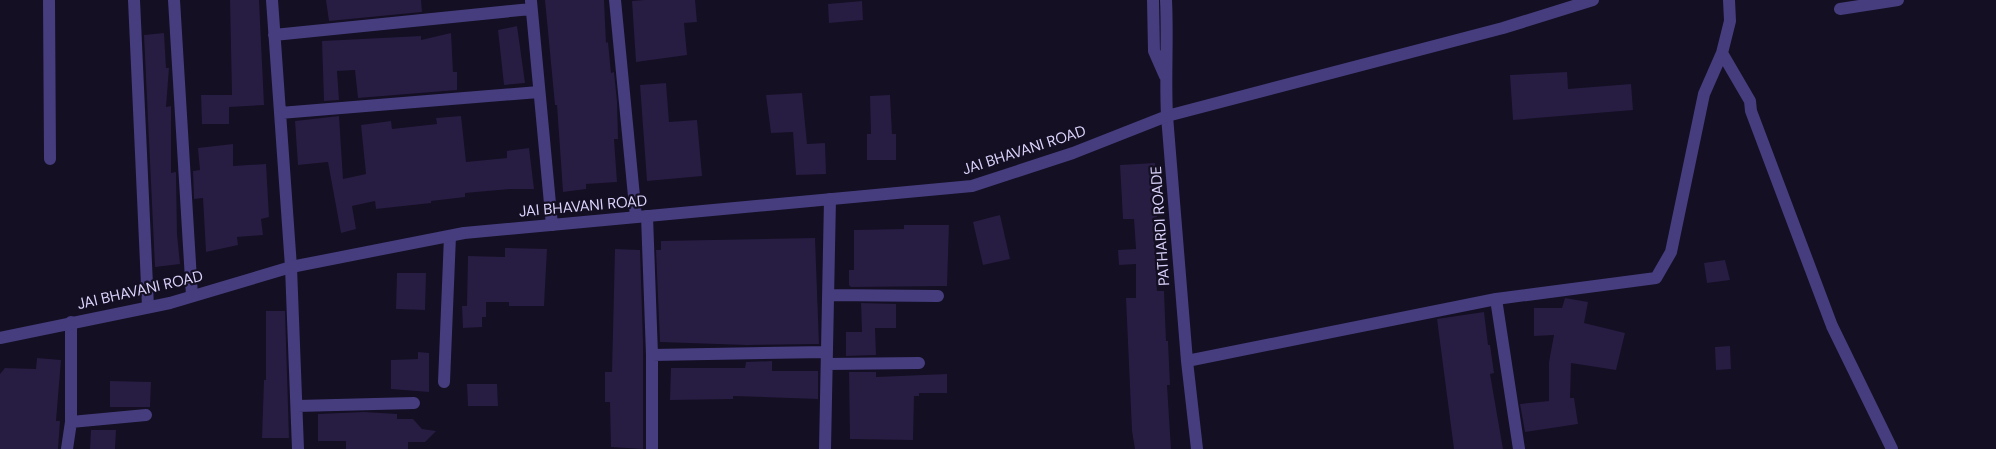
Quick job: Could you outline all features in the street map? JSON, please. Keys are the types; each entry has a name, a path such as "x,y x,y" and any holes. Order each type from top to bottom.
{"street":[{"path":"49,0 50,159"},
{"path":"134,0 148,307"},
{"path":"174,0 192,296"},
{"path":"272,0 291,267 298,449"},
{"path":"615,0 641,217 652,356 652,449"},
{"path":"1153,0 1154,51 1165,76"},
{"name":"PATHARDI ROADE","path":"1166,0 1168,50 1165,76 1167,116 1186,361 1196,449"},
{"name":"JAI BHAVANI ROAD","path":"0,338 148,307 291,267 450,236 972,186 1073,153 1167,116 1503,28 1563,5 1593,0"},
{"path":"1186,361 1496,299 1656,278 1671,252 1704,94 1722,53 1730,21 1729,0"},
{"path":"1840,9 1898,0"},
{"path":"274,35 531,4 552,225"},
{"path":"1722,53 1750,101 1751,111 1832,326 1892,449"},
{"path":"280,113 539,92"},
{"path":"825,449 830,199"},
{"path":"444,382 450,236"},
{"path":"828,295 938,296"},
{"path":"1496,299 1519,449"},
{"path":"67,449 71,422 72,322"},
{"path":"652,356 827,358 919,363"},
{"path":"297,406 414,403"},
{"path":"71,422 146,415"}],"building":[{"path":"230,0 259,0 264,105 229,107 229,124 202,124 201,95 232,95"},
{"path":"326,0 421,0 422,12 329,21"},
{"path":"545,0 604,0 606,43 608,42 611,73 614,72 617,101 618,139 614,139 617,182 586,184 586,189 563,192 557,105 555,105"},
{"path":"695,0 697,22 684,23 687,55 636,62 632,1"},
{"path":"862,1 863,20 829,23 828,4"},
{"path":"517,26 525,83 504,85 498,30"},
{"path":"164,33 166,68 169,68 166,107 171,106 171,173 176,172 177,234 180,264 155,267 144,35"},
{"path":"451,33 453,72 457,72 457,90 358,98 355,70 337,71 339,100 324,101 322,41 421,36 421,40"},
{"path":"1567,72 1568,89 1631,84 1633,110 1513,120 1510,75"},
{"path":"666,83 669,122 697,120 702,176 647,181 640,85"},
{"path":"802,93 807,144 825,143 826,174 796,175 793,132 771,133 766,95"},
{"path":"890,95 892,134 896,134 896,160 867,160 867,134 871,134 870,96"},
{"path":"339,116 343,179 366,174 361,125 391,121 392,129 437,124 436,118 461,116 466,162 507,158 507,151 529,148 534,189 465,193 465,197 376,209 375,201 352,206 356,229 341,233 328,162 298,165 295,121"},
{"path":"233,144 233,166 266,164 269,217 261,219 263,235 237,237 238,245 206,252 203,198 194,199 193,171 200,170 198,148"},
{"path":"1155,163 1157,217 1153,218 1157,291 1164,291 1170,385 1167,385 1171,449 1135,449 1132,431 1126,298 1136,298 1136,264 1119,265 1118,250 1136,249 1134,219 1123,219 1120,165"},
{"path":"1000,215 1010,259 983,265 973,222"},
{"path":"904,225 949,225 947,286 851,287 849,285 849,270 854,270 854,230 904,229"},
{"path":"815,238 819,344 746,345 660,342 656,250 661,250 661,241"},
{"path":"505,248 547,249 544,306 509,306 509,302 486,302 486,317 482,317 482,327 463,328 462,306 467,306 468,256 505,257"},
{"path":"615,249 640,250 643,342 643,449 611,447 610,402 605,402 605,372 612,372"},
{"path":"1725,260 1730,280 1707,283 1704,263"},
{"path":"397,273 426,273 425,310 396,309"},
{"path":"1565,298 1588,302 1584,323 1625,333 1616,370 1571,363 1570,398 1574,398 1578,424 1525,432 1520,404 1549,401 1549,362 1554,335 1534,336 1534,308 1562,308"},
{"path":"861,303 896,304 896,328 875,328 876,355 846,356 846,332 862,332"},
{"path":"266,311 285,311 289,438 262,438 264,380 266,380"},
{"path":"1484,312 1494,373 1490,374 1503,449 1454,449 1437,319"},
{"path":"1730,346 1731,369 1716,370 1715,347"},
{"path":"418,352 429,353 429,392 391,389 391,360 418,359"},
{"path":"37,358 61,360 56,421 60,421 58,449 0,449 0,374 5,368 36,369"},
{"path":"772,361 772,371 818,371 818,399 733,396 733,399 670,400 671,368 745,368 746,362"},
{"path":"849,372 876,372 876,377 947,374 947,393 919,393 919,396 914,396 913,440 850,439"},
{"path":"110,381 151,382 150,407 110,407"},
{"path":"467,384 497,384 498,406 468,406"},
{"path":"364,412 397,414 397,419 413,419 422,429 436,431 425,442 408,442 408,449 346,449 346,441 318,441 318,414"},
{"path":"91,430 116,430 115,449 90,449"}]}
